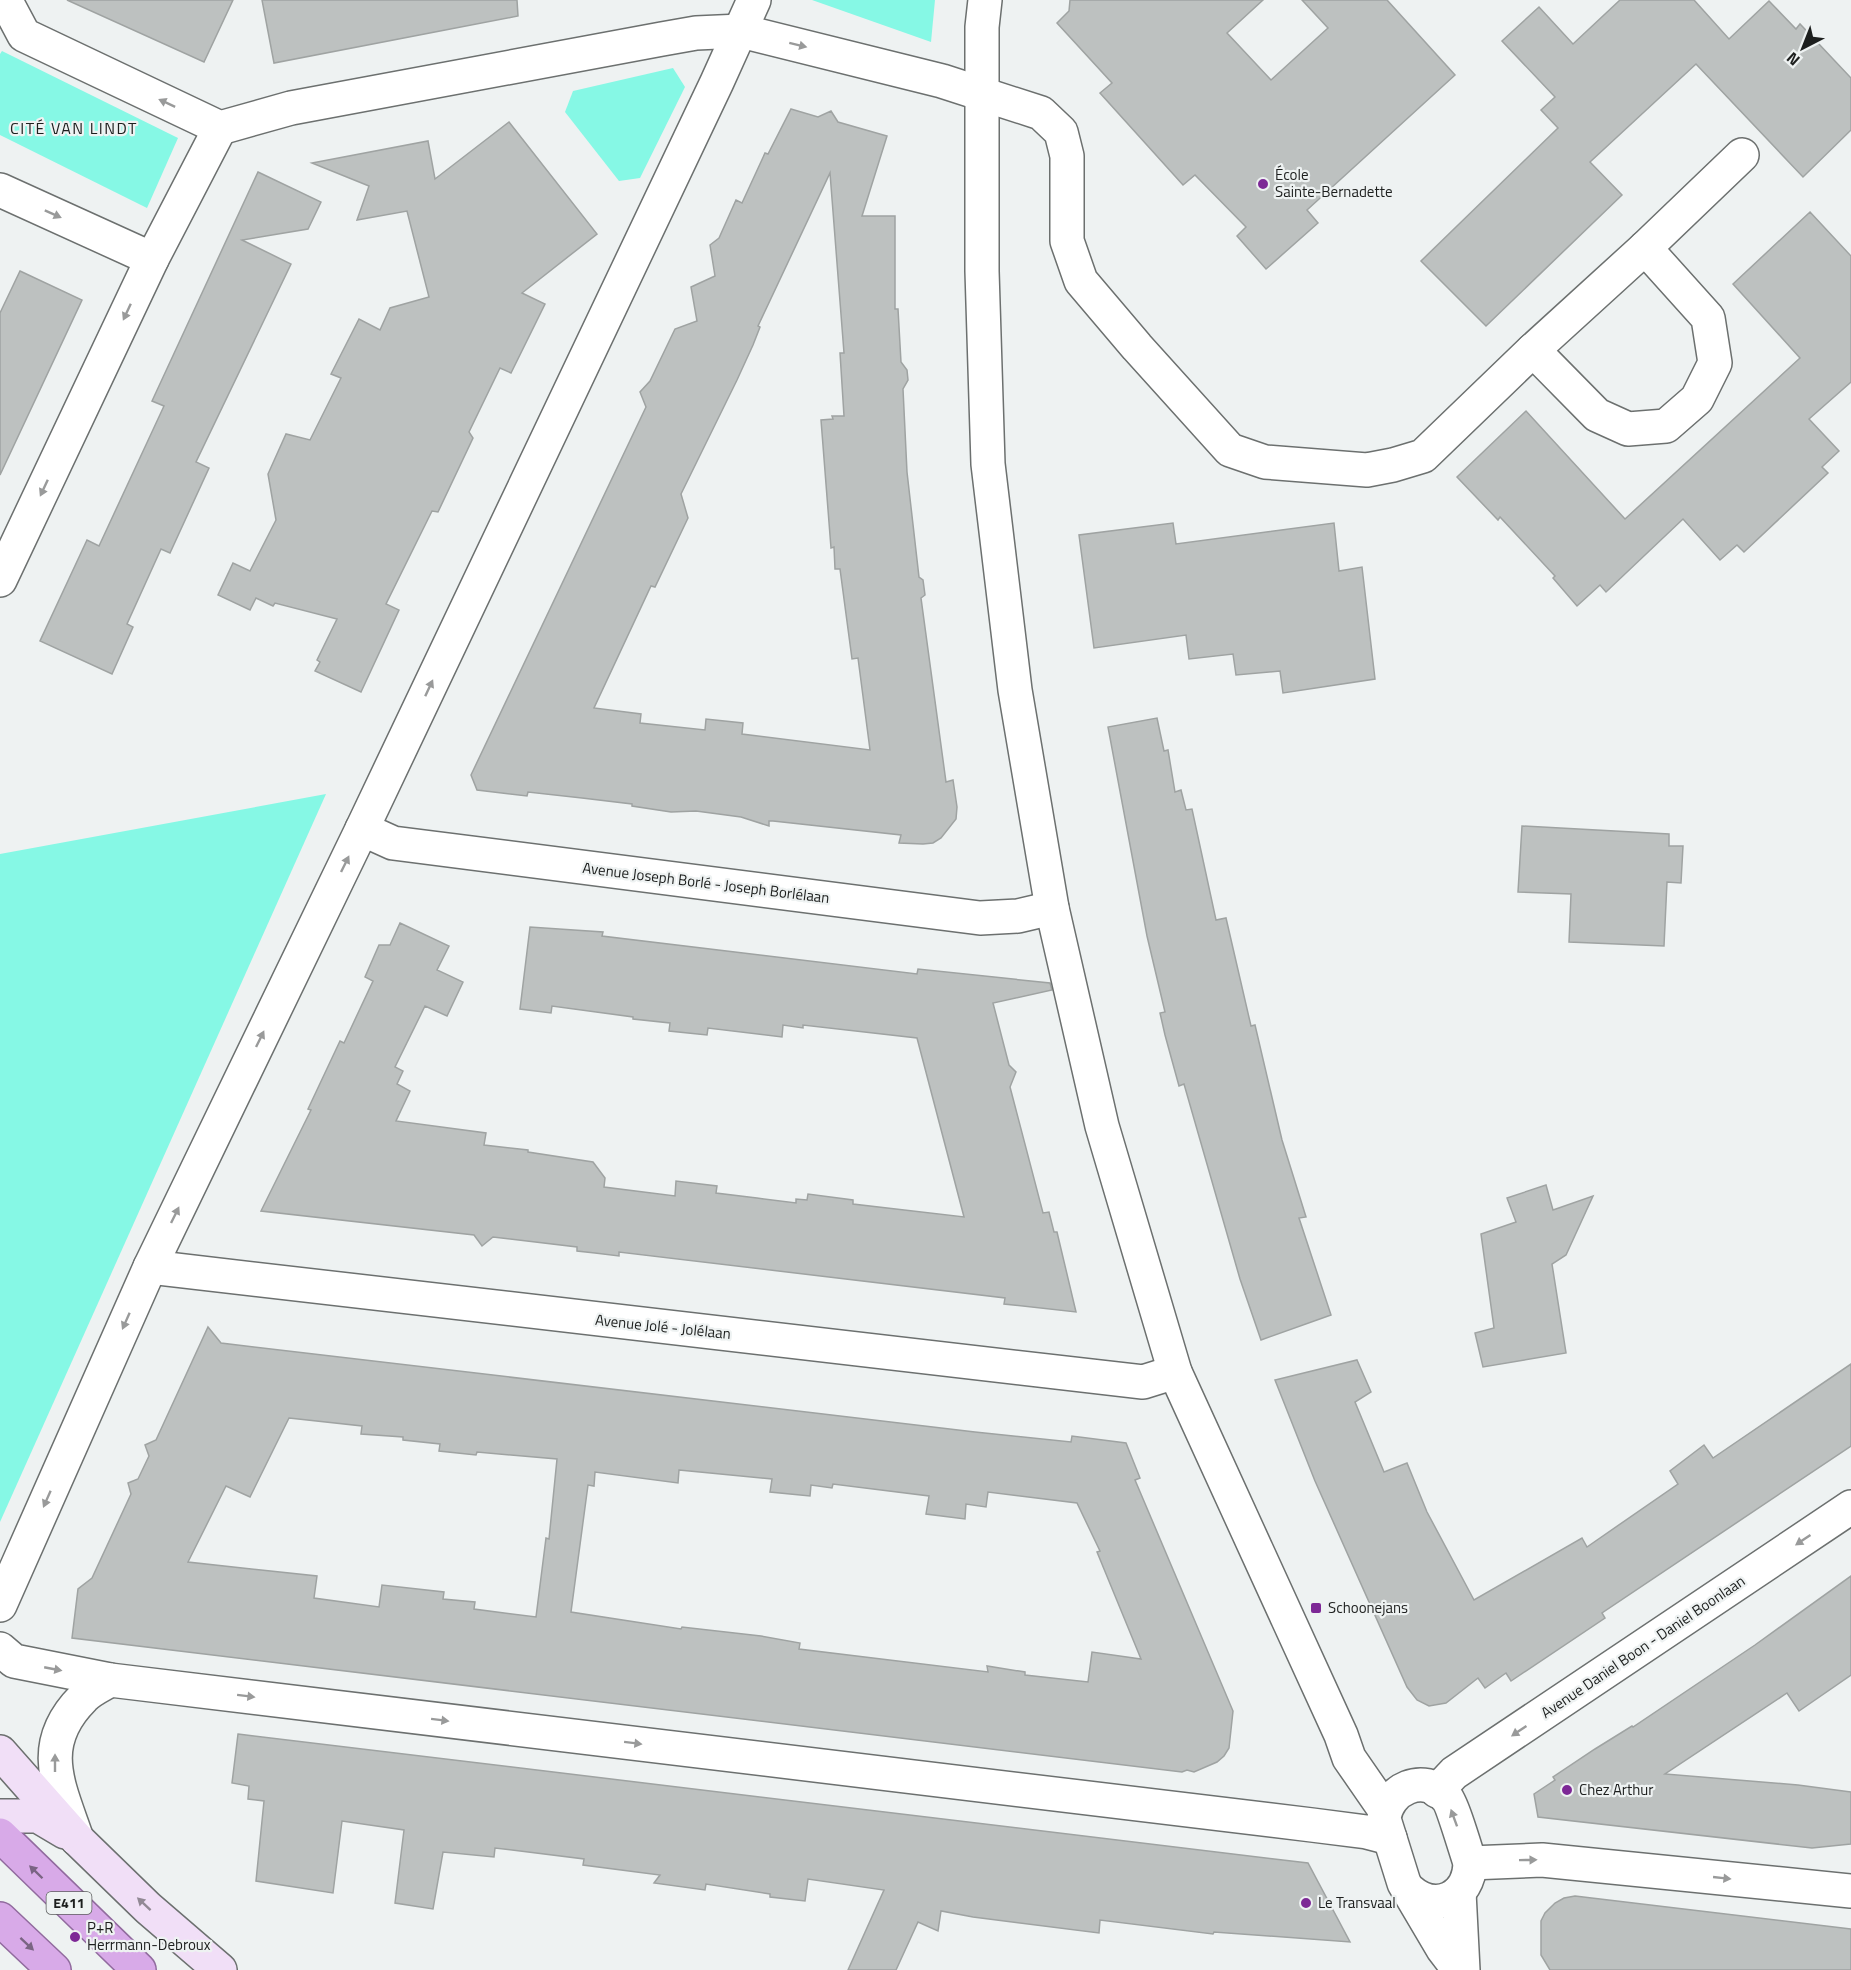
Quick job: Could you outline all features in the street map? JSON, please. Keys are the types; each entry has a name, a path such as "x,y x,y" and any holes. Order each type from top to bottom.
{"highway":[{"name":"E411","path":"0,1835 139,1970"},
{"path":"0,1919 54,1970"}],"main road":[{"path":"0,1752 77,1839 148,1908 220,1970"},
{"path":"0,1816 38,1816 77,1839"}],"street":[{"path":"7,0 24,35 220,128 291,108 604,49 696,33 741,31 942,81 1041,113 1061,132 1067,156 1067,241 1082,281 1137,347 1230,450 1264,462 1367,471 1423,456 1742,155"},
{"path":"0,1605 150,1267 362,829 754,0"},
{"path":"985,0 982,27 982,271 988,464 1015,690 1052,908 1102,1126 1175,1372 1341,1735 1349,1758 1387,1824 1404,1883 1443,1949 1461,1970"},
{"path":"0,580 152,259 220,128"},
{"path":"0,190 152,259"},
{"path":"1533,350 1597,415 1628,429 1666,426 1697,399 1715,363 1708,318 1646,248"},
{"name":"Avenue Joseph Borlé - Joseph Borlélaan","path":"362,829 393,843 980,918 1018,916 1052,908"},
{"name":"Avenue Jolé - Jolélaan","path":"150,1267 1143,1382 1175,1372"},
{"name":"Avenue Daniel Boon - Daniel Boonlaan","path":"1387,1824 1393,1796 1399,1791 1426,1788 1454,1773 1851,1507"},
{"path":"0,1649 14,1661 110,1680 1366,1832 1387,1824"},
{"path":"77,1839 55,1774 55,1753 61,1725 84,1696 110,1680"},
{"path":"1341,1735 1379,1764 1447,1797 1464,1877 1461,1970"},
{"path":"1409,1890 1422,1899 1437,1902 1445,1900 1464,1877 1542,1860 1851,1891"}],"green space":[{"path":"812,0 935,0 931,42"},
{"path":"2,51 178,138 147,208 0,135 0,54"},
{"path":"673,68 685,87 640,178 619,181 565,112 573,91"},
{"path":"326,794 0,1522 0,854"}],"building":[{"path":"67,0 233,0 204,62"},
{"path":"262,0 517,0 518,16 274,63"},
{"name":"École Sainte-Bernadette","path":"1070,0 1263,0 1227,33 1271,80 1328,28 1302,0 1387,0 1455,75 1307,210 1318,223 1266,269 1237,236 1246,227 1195,175 1183,185 1100,93 1112,83 1057,23 1069,11"},
{"path":"1620,0 1694,0 1729,39 1769,1 1796,29 1800,24 1851,78 1851,130 1803,177 1696,64 1590,162 1622,195 1486,326 1421,261 1558,128 1541,110 1555,97 1502,41 1539,7 1573,44"},
{"path":"791,109 818,117 831,111 838,122 887,136 862,216 895,216 895,309 898,309 901,362 907,370 908,380 903,389 907,472 919,577 923,580 925,595 921,598 946,782 953,780 957,807 956,819 941,838 933,843 899,843 901,835 773,821 769,821 769,826 741,817 696,811 671,812 632,806 632,804 582,798 528,792 527,796 477,790 471,775 646,407 640,392 650,381 675,329 697,321 691,287 715,276 710,245 719,238 736,200 742,203 765,153 768,154","holes":["830,173 844,353 840,353 844,416 832,416 833,419 821,420 831,548 834,547 835,569 840,569 852,659 858,658 870,750 742,734 743,723 706,719 705,730 640,723 641,714 594,708 651,586 655,587 688,518 681,494 737,380 753,345 760,327 758,326"]},
{"path":"509,122 597,234 522,293 545,304 511,373 500,368 469,432 473,438 438,512 432,511 386,604 399,610 361,692 315,671 320,662 317,660 337,619 275,603 273,606 256,598 250,610 218,595 233,563 250,571 276,520 268,474 286,434 310,440 341,378 331,374 359,319 380,330 390,308 429,297 407,211 357,220 369,186 312,163 428,141 435,179"},
{"path":"258,172 321,202 308,229 242,240 291,264 196,462 209,468 170,553 161,549 127,624 133,627 112,674 40,641 87,540 99,546 164,406 152,401"},
{"path":"1810,212 1851,256 1851,382 1809,419 1839,451 1822,467 1828,473 1744,552 1737,545 1720,560 1683,519 1606,592 1600,585 1577,606 1553,578 1555,576 1500,517 1498,520 1457,477 1526,411 1625,519 1800,358 1733,284"},
{"path":"20,271 82,300 0,475 0,313"},
{"path":"1173,523 1176,544 1334,523 1339,571 1362,567 1375,679 1283,693 1280,671 1236,675 1233,654 1189,659 1186,635 1094,648 1079,535"},
{"path":"1157,718 1164,751 1168,750 1175,792 1181,790 1186,810 1192,809 1216,920 1226,918 1251,1026 1255,1025 1282,1140 1306,1217 1299,1218 1331,1315 1261,1340 1240,1279 1184,1084 1179,1086 1165,1035 1160,1013 1165,1012 1147,936 1108,727"},
{"path":"1522,826 1669,834 1669,846 1683,846 1681,883 1667,882 1664,946 1569,942 1571,894 1518,892"},
{"path":"400,923 449,946 437,970 463,982 447,1016 425,1006 395,1067 403,1071 397,1084 410,1091 396,1121 486,1133 484,1145 528,1150 528,1152 593,1162 605,1178 604,1187 675,1196 676,1181 717,1186 716,1193 796,1203 796,1199 807,1200 808,1194 853,1200 853,1204 964,1217 917,1038 803,1025 803,1028 783,1025 782,1037 708,1028 707,1035 669,1031 670,1023 633,1019 633,1017 552,1006 551,1013 520,1009 530,927 603,932 602,936 917,974 918,969 1050,983 1052,990 993,1003 1009,1065 1016,1072 1010,1087 1043,1213 1049,1212 1054,1232 1057,1232 1076,1312 1004,1304 1005,1298 619,1252 619,1256 577,1251 577,1247 493,1237 482,1246 474,1235 261,1211 311,1110 308,1109 340,1041 344,1043 373,981 365,977 379,945 390,945"},
{"path":"1546,1185 1553,1210 1593,1196 1566,1255 1552,1264 1566,1353 1483,1367 1475,1333 1494,1328 1481,1234 1516,1222 1507,1198"},
{"path":"208,1327 221,1343 975,1432 1071,1442 1072,1436 1126,1443 1140,1478 1135,1480 1233,1711 1229,1748 1217,1762 1194,1772 1187,1770 1182,1772 72,1638 78,1589 92,1578 131,1494 128,1483 138,1479 149,1456 145,1445 156,1440","holes":["289,1418 362,1426 361,1434 403,1437 403,1440 440,1444 439,1451 557,1459 549,1539 546,1538 536,1617 474,1609 475,1602 443,1599 444,1592 382,1585 379,1607 314,1598 317,1576 188,1562 226,1486 250,1497","679,1470 772,1479 770,1492 810,1496 811,1485 832,1488 833,1484 929,1496 926,1514 965,1519 966,1504 986,1507 988,1492 1077,1503 1100,1551 1097,1552 1141,1659 1092,1652 1088,1682 1025,1675 1025,1672 987,1666 988,1672 799,1649 800,1643 761,1636 682,1627 681,1629 571,1612 588,1485 594,1486 595,1472 678,1483"]},
{"path":"1357,1360 1371,1392 1355,1402 1384,1472 1407,1463 1427,1512 1474,1600 1582,1538 1587,1547 1678,1484 1670,1471 1704,1445 1713,1458 1851,1364 1851,1446 1602,1613 1605,1618 1511,1681 1506,1673 1485,1688 1478,1678 1446,1703 1429,1706 1417,1700 1407,1687 1315,1481 1275,1380"},
{"path":"1851,1576 1851,1675 1799,1711 1787,1693 1665,1774 1798,1785 1851,1792 1851,1844 1812,1848 1538,1817 1534,1794 1555,1780 1553,1777 1633,1727 1755,1645"},
{"path":"238,1734 1308,1863 1350,1942 1214,1932 1213,1934 1100,1920 1099,1933 941,1911 938,1931 918,1922 896,1970 848,1970 884,1890 808,1879 805,1901 770,1897 770,1894 706,1884 705,1890 654,1883 660,1875 583,1865 584,1859 495,1848 494,1857 443,1852 433,1909 395,1903 404,1830 342,1821 333,1893 256,1881 264,1801 248,1799 249,1786 232,1783"},
{"path":"1575,1896 1851,1929 1851,1970 1550,1970 1541,1955 1541,1921 1555,1903"}],"place":[{"name":"École Sainte-Bernadette","path":"1263,184"},
{"name":"Schoonejans","path":"1316,1608"},
{"name":"Chez Arthur","path":"1567,1790"},
{"name":"Le Transvaal","path":"1306,1903"},
{"name":"P+R Herrmann-Debroux","path":"75,1937"}],"district":[{"name":"CITÉ VAN LINDT","path":"74,128"}]}
